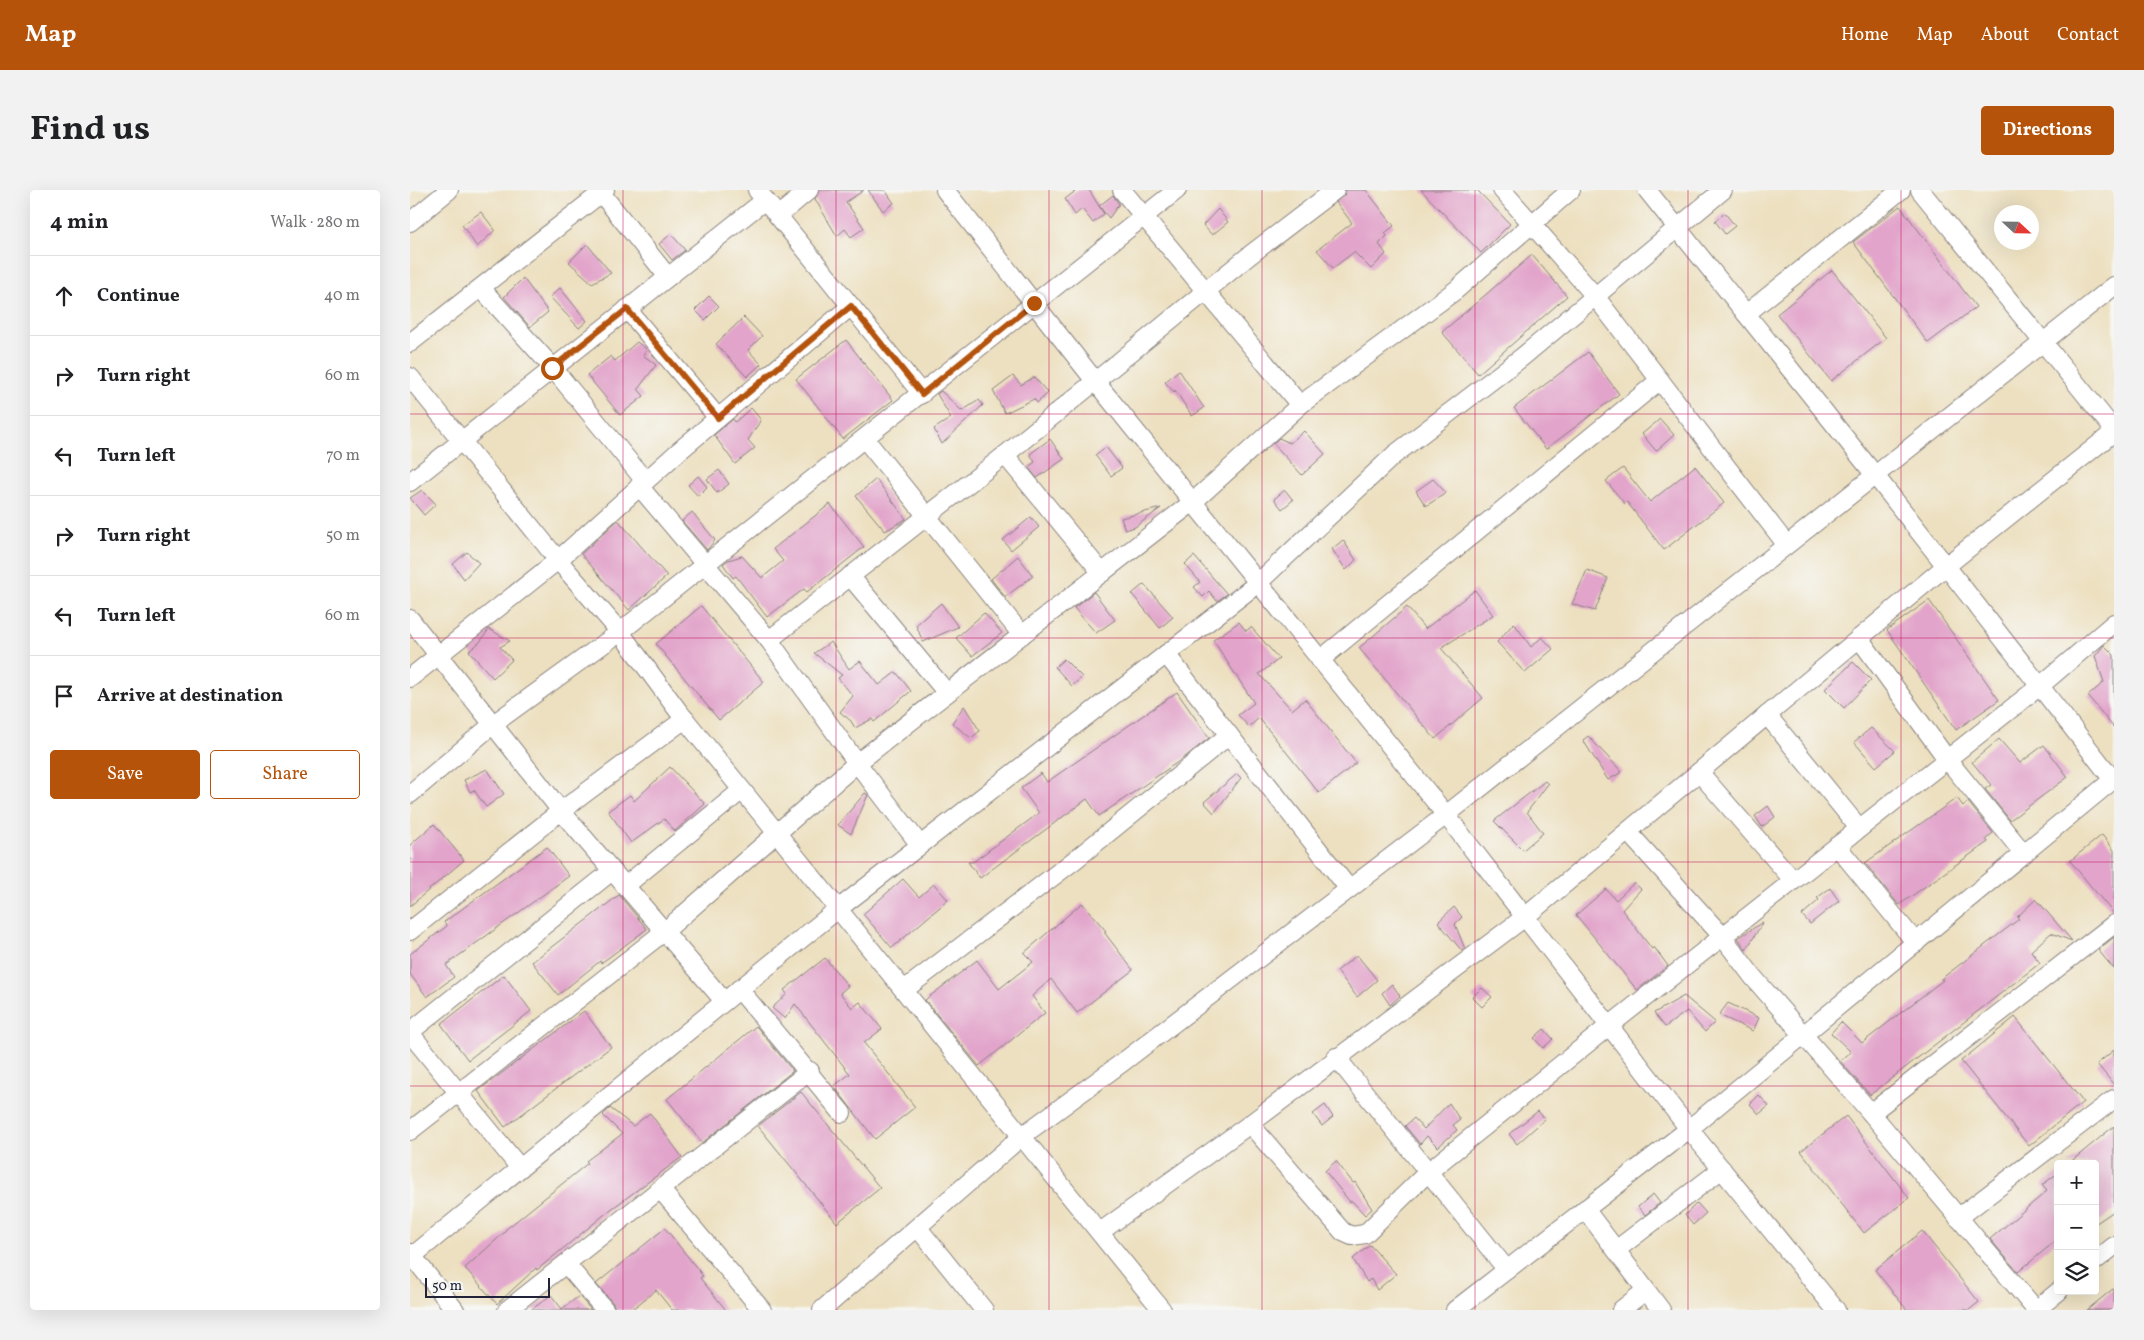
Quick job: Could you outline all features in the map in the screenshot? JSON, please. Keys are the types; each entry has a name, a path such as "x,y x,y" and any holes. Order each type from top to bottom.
{"street":[{"path":"410,222 449,190"},
{"path":"778,216 808,190"},
{"path":"945,190 1095,381 1446,815 1689,1129 1836,1310"},
{"path":"1122,190 1143,218 1300,405"},
{"path":"410,794 492,725 620,632 1177,190"},
{"path":"770,640 1005,455 1205,291 1335,190"},
{"path":"1502,190 1595,296 1786,544"},
{"path":"410,1131 665,931 857,763 1193,502 1300,405 1456,290 1571,190"},
{"path":"1455,1310 1689,1129 2114,780 1874,474 1647,190"},
{"path":"455,1310 411,1255 838,909 1258,583 1394,455 1521,358 1676,227 1723,190"},
{"path":"1746,314 1901,190"},
{"path":"1100,1232 1250,1124 1336,1057 1525,917 1946,566 2114,431 1920,190"},
{"path":"410,343 603,192 668,277"},
{"path":"410,482 668,277 761,195 922,394"},
{"path":"822,1310 1022,1136 1123,1062 1446,815 1874,474 2114,286"},
{"path":"481,288 552,368 705,565 770,640 857,763 920,845"},
{"path":"410,678 558,560 718,418 851,306"},
{"path":"627,309 718,418"},
{"path":"410,377 558,560 620,632 685,719 1162,1310"},
{"path":"1320,660 1660,380"},
{"path":"865,439 1022,635"},
{"path":"1005,455 1102,573"},
{"path":"850,576 947,693"},
{"path":"410,619 561,811 724,1001"},
{"path":"1250,1124 1343,1232 1352,1236 1365,1234 1428,1172 1722,936 2040,686 2114,623"},
{"path":"1859,638 1947,759 2024,854"},
{"path":"1166,654 1349,889"},
{"path":"1767,715 1859,828"},
{"path":"410,931 561,811 685,719"},
{"path":"904,990 1076,859 1229,735"},
{"path":"1700,772 1793,880"},
{"path":"625,886 742,790"},
{"path":"1628,832 1722,936 1763,989 1804,1034 2036,1310 2054,1295"},
{"path":"1837,846 1916,943"},
{"path":"520,1168 458,1094 410,1032 612,871"},
{"path":"1871,1113 2114,924"},
{"path":"740,989 810,1071 842,1113"},
{"path":"1336,1057 1506,1270"},
{"path":"507,1310 810,1071"},
{"path":"1958,1218 2114,1099"},
{"path":"1616,1250 1722,1169"},
{"path":"661,1190 762,1310"},
{"path":"1585,1209 1661,1310"},
{"path":"918,1228 984,1310"},
{"path":"2099,1258 2114,1246"},
{"path":"566,1264 605,1310"},
{"path":"1621,1310 1645,1291"}],"building":[{"path":"819,190 864,190 846,202 864,228 851,237 845,229 837,236 815,199"},
{"path":"868,190 885,190 894,203 883,211"},
{"path":"1077,190 1089,190 1104,214 1093,223 1082,209 1075,215 1065,199"},
{"path":"1345,190 1366,190 1394,226 1385,233 1387,236 1379,244 1386,254 1371,269 1354,252 1333,268 1317,250 1352,223 1336,202 1345,194"},
{"path":"1421,190 1477,190 1510,224 1481,253"},
{"path":"1113,195 1119,204 1109,218 1099,206"},
{"path":"1900,206 1976,307 1928,343 1853,242"},
{"path":"1218,209 1228,222 1212,235 1203,225"},
{"path":"481,212 495,230 477,247 462,225"},
{"path":"1725,213 1735,226 1725,234 1715,221"},
{"path":"671,234 685,250 672,260 659,244"},
{"path":"587,244 611,273 592,283 569,262"},
{"path":"1532,255 1567,296 1478,374 1442,332"},
{"path":"1832,270 1886,338 1831,381 1777,314"},
{"path":"523,278 548,312 530,327 504,297"},
{"path":"560,288 587,321 579,328 550,297"},
{"path":"709,296 719,306 705,320 695,310"},
{"path":"744,317 762,336 748,350 761,364 747,377 716,344"},
{"path":"846,340 893,400 843,439 796,379"},
{"path":"637,342 647,350 643,355 656,365 638,389 644,396 620,415 587,375 611,356 615,361"},
{"path":"1588,352 1619,394 1546,449 1514,408"},
{"path":"1179,370 1204,408 1192,416 1175,390 1174,392 1165,382"},
{"path":"1013,376 1021,385 1034,377 1048,393 1037,403 1034,399 1005,413 993,391"},
{"path":"941,391 962,411 979,400 983,405 942,444 934,429 951,418 937,394"},
{"path":"751,408 761,420 748,440 755,448 735,464 714,435 733,419 735,422"},
{"path":"1660,419 1674,435 1656,451 1642,434"},
{"path":"1304,431 1325,454 1302,475 1273,443 1279,438 1290,443"},
{"path":"1050,439 1064,459 1037,478 1028,467 1035,462 1030,454"},
{"path":"1106,447 1122,468 1111,476 1095,455"},
{"path":"1695,466 1724,503 1664,550 1627,502 1625,504 1606,481 1623,468 1650,502"},
{"path":"719,470 729,484 717,493 707,479"},
{"path":"698,476 707,487 698,496 688,485"},
{"path":"876,479 906,519 885,531 856,496"},
{"path":"1433,479 1446,493 1426,506 1416,491"},
{"path":"422,490 436,504 424,515 410,498"},
{"path":"1285,490 1293,500 1282,509 1274,499"},
{"path":"830,504 864,547 807,592 804,589 767,617 736,576 733,578 723,564 728,560 742,556 762,578 783,561 773,549"},
{"path":"1161,508 1135,527 1125,530 1121,518"},
{"path":"692,512 715,540 707,550 682,521"},
{"path":"1031,517 1039,527 1011,550 1003,540"},
{"path":"618,520 667,576 629,610 581,554"},
{"path":"1343,540 1356,560 1346,570 1332,549"},
{"path":"467,552 479,563 464,579 453,564"},
{"path":"1018,556 1033,576 1005,597 991,579"},
{"path":"1194,556 1227,594 1217,601 1209,591 1203,597 1194,587 1200,582 1185,564"},
{"path":"1587,570 1608,578 1595,611 1572,604"},
{"path":"1144,584 1173,617 1160,628 1132,594"},
{"path":"1475,590 1493,615 1441,648 1483,698 1435,739 1359,648 1407,607 1425,629"},
{"path":"1094,592 1115,620 1096,633 1074,608"},
{"path":"1929,600 1999,700 1956,730 1887,630"},
{"path":"941,603 958,627 923,642 916,625"},
{"path":"701,606 764,682 719,720 656,644"},
{"path":"984,613 1002,633 972,656 956,638"},
{"path":"1239,622 1246,631 1251,627 1279,659 1259,674 1292,710 1305,699 1356,763 1319,793 1259,718 1249,727 1238,715 1254,703 1213,640"},
{"path":"1514,623 1531,647 1542,637 1553,649 1525,673 1497,642"},
{"path":"489,629 510,641 500,647 512,660 493,678 469,651 480,642"},
{"path":"831,642 849,669 860,661 879,685 896,672 911,691 874,722 872,719 855,728 851,721 840,712 853,696 838,678 842,675 814,653"},
{"path":"2104,645 2114,655 2114,728 2088,696 2104,682 2095,656"},
{"path":"1064,659 1082,677 1072,686 1055,667"},
{"path":"1853,662 1871,680 1844,708 1825,689"},
{"path":"1177,692 1209,738 1185,757 1099,816 1087,799 980,878 968,862 973,862 1039,813 1021,788 1041,773 1047,782"},
{"path":"964,706 980,731 971,738 952,723"},
{"path":"1871,728 1895,751 1876,767 1854,742"},
{"path":"1588,736 1622,772 1608,780 1583,740"},
{"path":"1999,739 2020,763 2044,745 2068,777 2010,820 1985,789 1991,785 1972,762"},
{"path":"670,767 705,804 675,831 664,819 631,843 608,811 630,795 634,801"},
{"path":"487,769 504,794 486,807 474,790 470,792 464,780"},
{"path":"1237,774 1241,778 1214,813 1204,802"},
{"path":"1545,781 1548,784 1527,812 1543,833 1523,850 1494,821"},
{"path":"865,793 868,795 851,834 838,825"},
{"path":"1957,798 1963,806 1968,802 1993,833 1986,839 1988,842 1899,905 1865,863"},
{"path":"1768,806 1775,817 1762,827 1755,816"},
{"path":"434,824 464,860 410,906 410,845"},
{"path":"2102,835 2114,850 2114,914 2070,861"},
{"path":"547,847 569,876 446,965 454,977 427,997 410,974 410,954 447,926 444,922"},
{"path":"903,879 919,897 934,884 948,900 892,948 863,914"},
{"path":"1634,883 1641,889 1622,910 1652,949 1654,947 1668,966 1637,990 1576,915 1606,889 1616,900"},
{"path":"1830,888 1839,901 1810,924 1802,915 1819,900 1817,898"},
{"path":"619,895 647,929 601,963 600,961 558,995 532,962"},
{"path":"2036,899 2072,941 2051,933 2031,951 2040,963 1870,1095 1840,1061 1851,1052 1831,1033 1841,1022 1862,1043 2019,919 2017,917"},
{"path":"1082,903 1106,931 1104,932 1133,970 1077,1013 1051,979 1032,996 1045,1013 979,1066 925,1000 977,960 999,989 1033,962 1024,953"},
{"path":"1454,907 1462,917 1455,924 1465,949 1462,951 1438,922"},
{"path":"1763,922 1746,950 1738,938"},
{"path":"2114,937 2114,969 2098,950"},
{"path":"1357,955 1377,980 1357,997 1337,971"},
{"path":"825,958 848,986 840,993 852,1008 860,1002 882,1029 864,1043 915,1107 875,1139 834,1086 850,1074 795,1004 785,1019 772,1008 787,994 784,990"},
{"path":"504,975 531,1011 468,1060 441,1024"},
{"path":"1392,984 1400,996 1390,1005 1382,993"},
{"path":"1482,988 1492,997 1482,1007 1472,997"},
{"path":"1684,996 1715,1022 1705,1032 1687,1011 1665,1027 1654,1013"},
{"path":"1728,1003 1759,1018 1753,1031 1719,1015"},
{"path":"584,1011 611,1047 505,1127 478,1091"},
{"path":"2015,1017 2083,1102 2029,1146 1961,1061"},
{"path":"756,1026 793,1071 702,1143 667,1099"},
{"path":"1544,1029 1553,1039 1543,1048 1534,1038"},
{"path":"2114,1050 2114,1085 2097,1064"},
{"path":"801,1092 880,1188 837,1223 758,1126"},
{"path":"1759,1095 1769,1106 1759,1114 1750,1104"},
{"path":"1449,1103 1460,1120 1453,1125 1457,1130 1438,1147 1427,1136 1420,1144 1405,1126 1414,1118 1424,1129"},
{"path":"1325,1105 1333,1117 1322,1126 1313,1114"},
{"path":"610,1108 633,1126 650,1113 682,1157 610,1210 537,1270 536,1268 497,1304 465,1268 505,1230 588,1163 586,1161 622,1134 603,1115"},
{"path":"1538,1111 1545,1119 1517,1144 1509,1134"},
{"path":"1846,1116 1909,1198 1864,1233 1801,1151"},
{"path":"2114,1126 2114,1211 2099,1221 2099,1160 2073,1160"},
{"path":"1336,1161 1353,1183 1355,1182 1372,1209 1365,1215 1352,1201 1350,1202 1325,1171"},
{"path":"2054,1176 2054,1242 2018,1272 1990,1239 2047,1191 2042,1185"},
{"path":"1653,1194 1660,1203 1645,1215 1638,1207"},
{"path":"1697,1203 1706,1213 1693,1225 1685,1215"},
{"path":"665,1228 703,1276 700,1278 726,1310 672,1310 656,1290 631,1310 615,1310 613,1303 596,1284"},
{"path":"1922,1231 1979,1302 1969,1310 1907,1310 1875,1270"},
{"path":"1370,1245 1396,1274 1377,1290 1371,1279 1367,1282 1353,1259"},
{"path":"2114,1288 2114,1310 2087,1310"},
{"path":"551,1295 562,1309 579,1296 591,1310 531,1310"}],"route":[{"path":"552,368 627,309 718,418 851,306 922,394 1034,303"}]}
